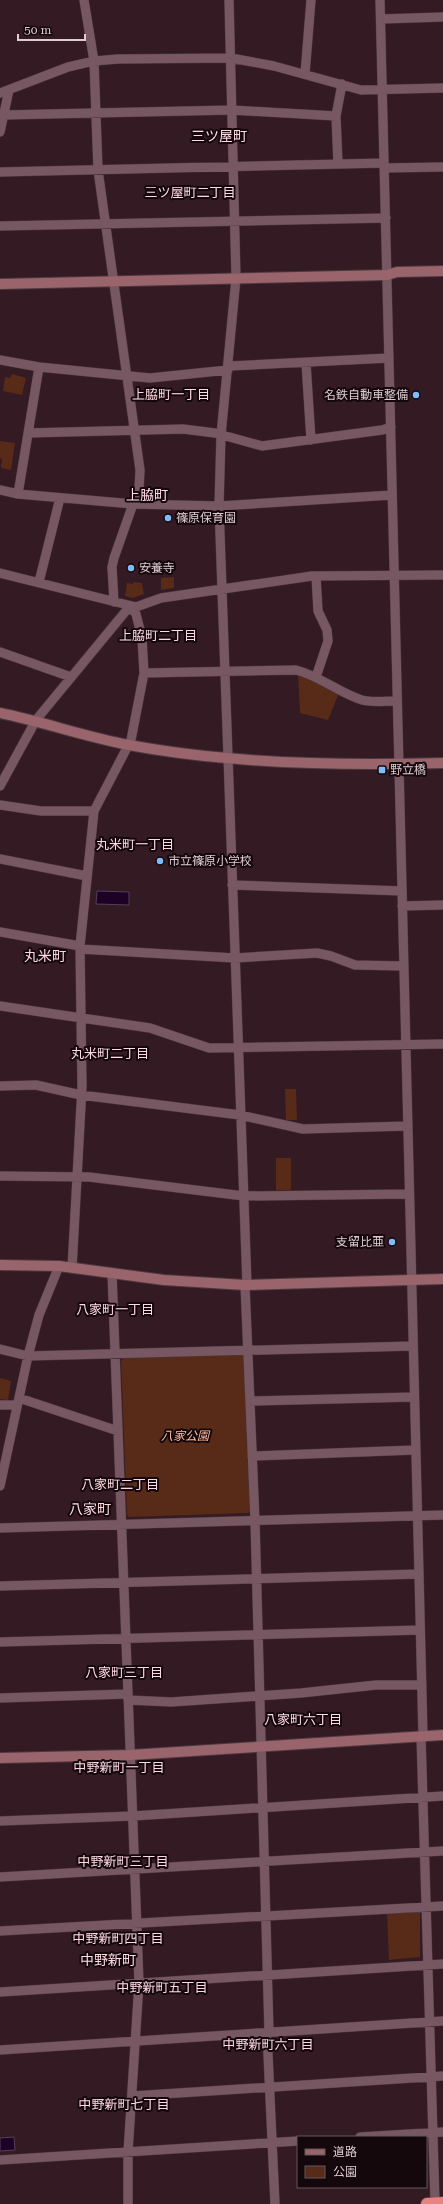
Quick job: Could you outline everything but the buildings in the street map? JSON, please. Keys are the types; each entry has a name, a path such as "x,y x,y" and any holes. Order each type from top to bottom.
{"highway":[{"path":"427,2204 443,2203"}],"street":[{"path":"84,0 94,61 98,170 133,430 140,470 140,490 112,567 114,602"},
{"path":"229,0 236,278 222,435 219,506 232,896 234,898 234,938 239,1047 238,1086 241,1087 240,1131 243,1134 243,1148 241,1149 244,1196 248,1351 255,1521 269,2087 271,2143 276,2204"},
{"path":"305,74 311,0"},
{"path":"380,0 422,1685 423,1796 435,2204"},
{"path":"381,19 443,17"},
{"path":"0,132 4,115 4,91 68,68 94,61 230,58 305,74 361,90 443,88"},
{"path":"338,164 336,116 342,84"},
{"path":"4,115 232,110 336,116"},
{"path":"0,172 338,164 443,167"},
{"path":"0,226 386,218"},
{"path":"0,284 387,275 397,272 443,271"},
{"path":"0,360 39,367 150,378 229,368 389,358"},
{"path":"306,363 311,440"},
{"path":"18,494 39,367"},
{"path":"28,433 183,429 222,435 262,446 382,430 391,427"},
{"path":"0,490 18,494 134,504 219,506 392,495"},
{"path":"39,582 60,498"},
{"path":"0,573 130,606 136,606 161,598 316,576 394,577 443,575"},
{"path":"316,576 318,611 327,630 328,641 316,677"},
{"path":"72,1268 81,1095 80,947 94,811 128,745 144,673 142,638 136,614 130,606"},
{"path":"0,786 36,720 130,606"},
{"path":"0,652 71,677"},
{"path":"144,673 296,670 316,677 361,699 397,701"},
{"path":"0,713 36,720 128,745 227,759 398,764 443,763"},
{"path":"0,805 41,811 94,811"},
{"path":"0,859 87,876"},
{"path":"232,885 402,891"},
{"path":"402,906 443,905"},
{"path":"0,932 80,947 236,958 317,953 331,956 355,965 404,966"},
{"path":"0,1006 150,1028 209,1048 443,1044"},
{"path":"0,1086 36,1085 81,1095 240,1116 303,1129 407,1126"},
{"path":"0,1176 77,1176 244,1196 409,1194"},
{"path":"0,1265 59,1266 164,1280 246,1285 443,1279"},
{"path":"0,1486 2,1469 28,1356 39,1315 59,1266"},
{"path":"112,1273 123,1582 138,1923 139,1983 128,2152 128,2204"},
{"path":"0,1349 28,1356 413,1346"},
{"path":"250,1401 414,1397"},
{"path":"0,1405 18,1402 118,1431"},
{"path":"252,1456 415,1450"},
{"path":"0,1528 443,1515"},
{"path":"0,1586 419,1574"},
{"path":"0,1642 420,1630"},
{"path":"0,1698 128,1697 171,1702 259,1695 302,1694 376,1685 422,1685"},
{"path":"0,1758 130,1754 443,1735"},
{"path":"0,1821 133,1816 423,1796 443,1796"},
{"path":"0,1876 135,1870 443,1851"},
{"path":"0,1931 443,1906"},
{"path":"0,1992 443,1964"},
{"path":"0,2050 443,2021"},
{"path":"132,2096 443,2076"},
{"path":"375,2136 443,2132"},
{"path":"0,2160 297,2141"}],"green space":[{"path":"12,374 26,378 22,395 3,391 5,377 10,378"},
{"path":"0,441 15,443 11,470 1,468 2,459 0,458"},
{"path":"174,577 174,588 161,590 161,578"},
{"path":"133,582 142,583 144,594 133,598 125,596 127,583 133,584"},
{"path":"298,674 339,693 328,720 300,713"},
{"path":"285,1089 296,1089 297,1120 286,1120"},
{"path":"276,1158 291,1158 291,1190 276,1190"},
{"name":"八家公園","path":"244,1354 249,1425 246,1429 250,1511 248,1513 129,1517 127,1515 121,1361 124,1358"},
{"path":"0,1378 11,1381 8,1400 0,1399"},
{"path":"416,1910 420,1913 420,1957 389,1960 387,1912"}],"shaded area":[{"path":"97,891 129,892 129,905 96,904"},
{"path":"14,2137 15,2150 0,2151 0,2138"}],"place":[{"name":"名鉄自動車整備","path":"416,395"},
{"name":"篠原保育園","path":"168,518"},
{"name":"安養寺","path":"131,568"},
{"name":"野立橋","path":"382,770"},
{"name":"市立篠原小学校","path":"160,861"},
{"name":"支留比亜","path":"392,1242"}],"district":[{"name":"三ツ屋町","path":"219,136"},
{"name":"三ツ屋町二丁目","path":"190,192"},
{"name":"上脇町一丁目","path":"171,394"},
{"name":"上脇町","path":"147,495"},
{"name":"上脇町二丁目","path":"158,635"},
{"name":"丸米町一丁目","path":"135,844"},
{"name":"丸米町","path":"45,956"},
{"name":"丸米町二丁目","path":"110,1053"},
{"name":"八家町一丁目","path":"115,1309"},
{"name":"八家町二丁目","path":"120,1484"},
{"name":"八家町","path":"90,1509"},
{"name":"八家町三丁目","path":"124,1672"},
{"name":"八家町六丁目","path":"303,1719"},
{"name":"中野新町一丁目","path":"119,1767"},
{"name":"中野新町三丁目","path":"123,1861"},
{"name":"中野新町四丁目","path":"118,1938"},
{"name":"中野新町","path":"108,1960"},
{"name":"中野新町五丁目","path":"162,1987"},
{"name":"中野新町六丁目","path":"268,2044"},
{"name":"中野新町七丁目","path":"124,2104"}]}
